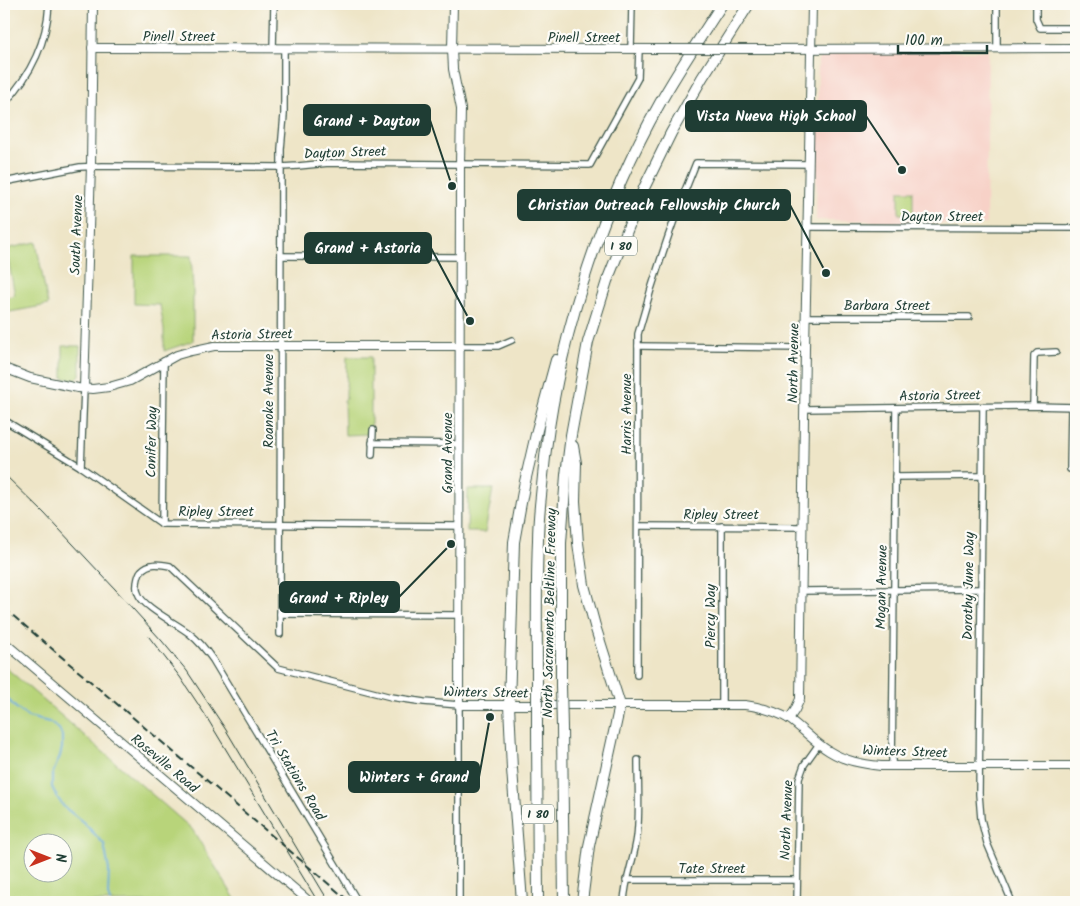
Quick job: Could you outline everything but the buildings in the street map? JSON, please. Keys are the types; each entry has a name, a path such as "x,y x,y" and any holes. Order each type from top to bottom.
{"highway":[{"name":"North Sacramento Beltline Freeway","path":"538,902 538,538 543,474 552,409 578,300 600,233 628,167 660,103 722,4"},
{"name":"North Sacramento Beltline Freeway","path":"564,902 561,543 571,435 588,342 607,281 644,188 671,132 702,78 749,4"},
{"path":"522,902 512,769 510,705 514,542 536,430 563,336 578,300"},
{"path":"571,435 576,463 575,501 584,585 620,705 589,846 582,902"}],"street":[{"path":"4,104 23,81 38,52 46,25 49,4"},
{"name":"South Avenue","path":"81,467 91,166 93,4"},
{"path":"273,49 274,4"},
{"name":"Grand Avenue","path":"453,4 452,49 461,109 459,902"},
{"path":"632,4 635,49"},
{"name":"North Avenue","path":"789,719 800,699 812,4"},
{"path":"997,4 997,48"},
{"path":"1036,4 1036,19 1040,28 1076,28"},
{"name":"Pinell Street","path":"92,48 1076,48"},
{"name":"Roanoke Avenue","path":"280,634 281,167 284,115 284,49"},
{"name":"Dayton Street","path":"4,182 91,166 281,167 329,163 590,164 638,78 635,49"},
{"name":"Harris Avenue","path":"637,675 638,334 654,276 696,163 809,164"},
{"name":"Dayton Street","path":"808,227 1076,228"},
{"path":"281,256 460,257"},
{"name":"Barbara Street","path":"806,317 969,317"},
{"name":"Astoria Street","path":"4,368 30,378 78,388 101,388 120,385 140,376 164,361 191,351 214,346 498,346 512,340"},
{"path":"638,346 805,348"},
{"path":"1033,406 1034,356 1037,353 1056,352"},
{"name":"Conifer Way","path":"162,524 164,361"},
{"name":"Dorothy June Way","path":"983,407 979,794 981,818 987,843 1012,902"},
{"path":"1070,470 1074,407"},
{"name":"Astoria Street","path":"804,408 1074,407"},
{"name":"Mogan Avenue","path":"892,766 896,408"},
{"name":"Ripley Street","path":"4,420 81,467 162,524 460,526"},
{"path":"372,456 373,430"},
{"path":"372,443 460,444"},
{"path":"895,477 982,476"},
{"name":"Ripley Street","path":"638,526 803,527"},
{"name":"Piercy Way","path":"722,526 722,705"},
{"name":"Winters Street","path":"213,660 192,635 143,601 138,594 137,583 140,572 146,567 157,563 170,566 278,668 391,696 424,702 459,705 745,705 758,707 789,719 819,744 839,756 869,765 1076,766"},
{"path":"802,591 981,589"},
{"path":"280,614 460,614"},
{"name":"Roseville Road","path":"4,642 310,902"},
{"name":"Tri Stations Road","path":"213,660 358,902"},
{"name":"North Avenue","path":"797,902 799,779 804,765 819,744"},
{"path":"624,902 626,880 637,837 638,760"},
{"name":"Tate Street","path":"626,880 797,880"}],"shaded area":[{"path":"827,51 988,51 986,224 816,220 818,60"}],"green space":[{"path":"899,191 913,191 913,214 899,214"},
{"path":"36,242 48,305 4,313 4,298 15,295 6,249"},
{"path":"134,256 191,256 193,341 164,351 164,330 160,305 134,304"},
{"path":"63,346 80,346 80,375 75,380 63,378"},
{"path":"347,357 371,357 371,434 345,435 344,400 346,399"},
{"path":"468,489 493,489 485,532 467,532"},
{"path":"4,666 192,829 237,902 4,902"}],"waterway":[{"path":"4,691 5,696 15,707 28,717 49,722 59,729 62,736 62,748 52,775 52,787 64,807 83,822 104,844 109,870 108,895 110,902"}],"tram line":[{"path":"4,474 44,513 115,589 187,671 226,730 329,902"},
{"path":"149,637 180,677 204,713 318,902"}],"railway":[{"path":"4,608 350,902"}],"place":[{"name":"Vista Nueva High School","path":"902,170"},
{"name":"Grand + Dayton","path":"452,186"},
{"name":"Christian Outreach Fellowship Church","path":"826,273"},
{"name":"Grand + Astoria","path":"470,321"},
{"name":"Grand + Ripley","path":"451,544"},
{"name":"Winters + Grand","path":"490,717"}]}
